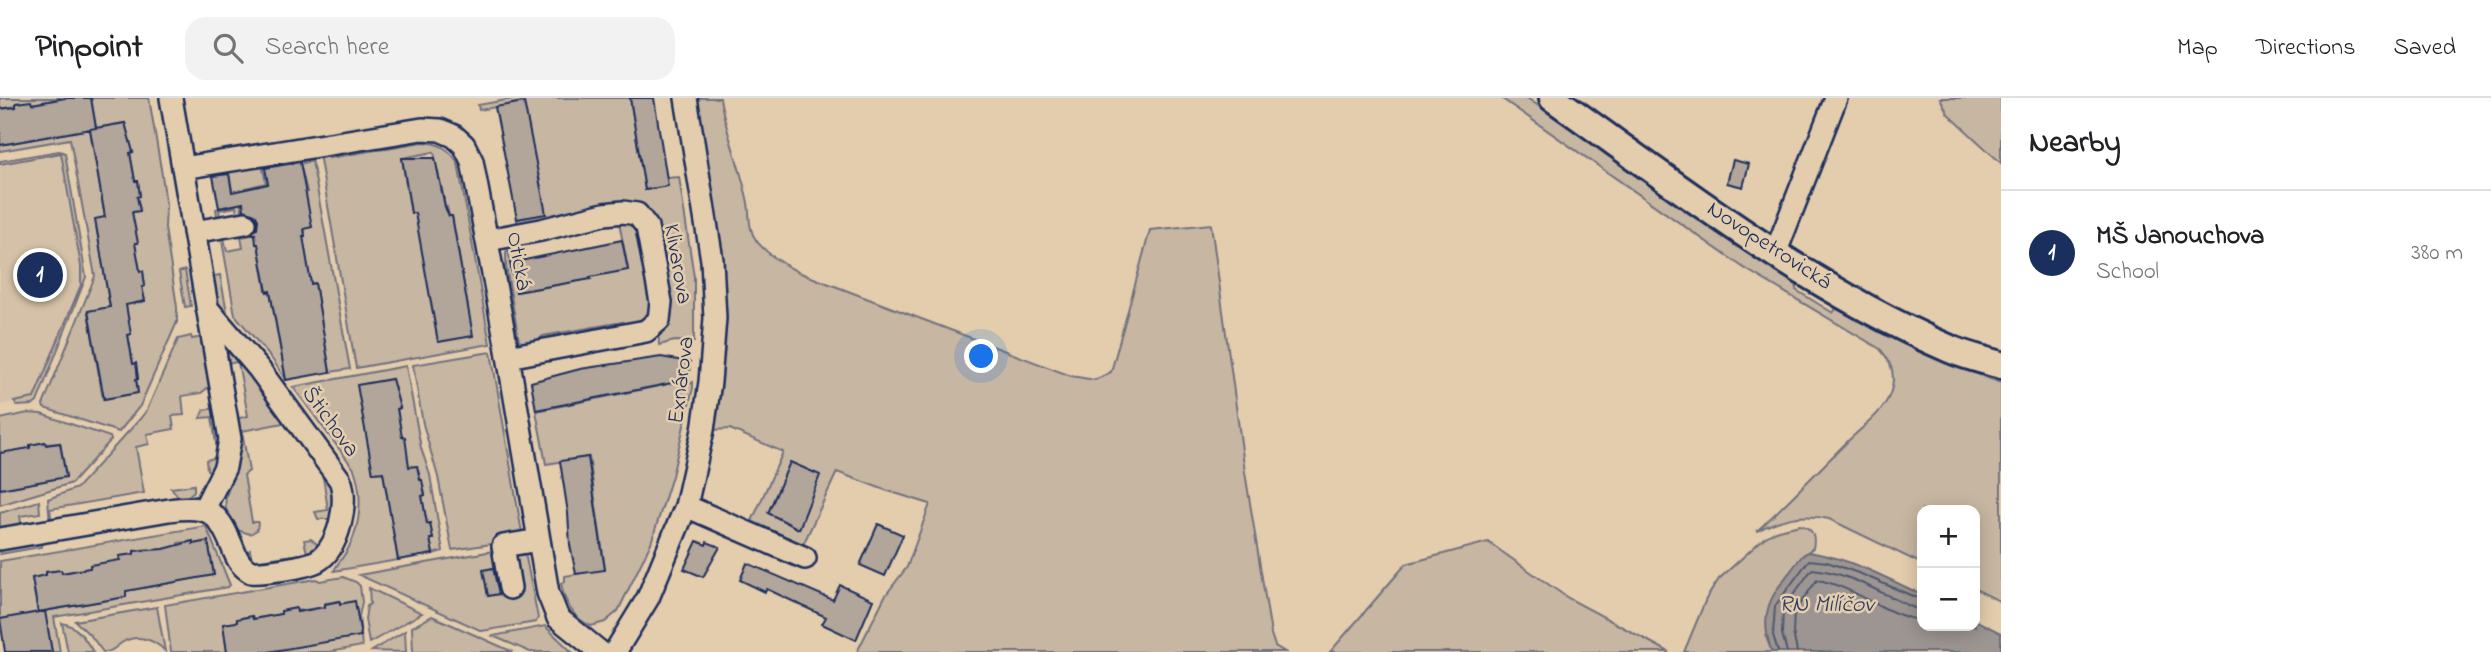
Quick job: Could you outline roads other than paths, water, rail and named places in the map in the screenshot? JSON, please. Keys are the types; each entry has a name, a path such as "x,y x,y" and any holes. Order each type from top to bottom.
{"main road":[{"name":"Novopetrovická","path":"1553,98 1775,254 1876,313 1952,350 2001,365"}],"street":[{"path":"0,539 169,510 204,509 225,467 230,439 171,98"},
{"name":"Exnárova","path":"615,652 648,598 686,506 710,382 715,298 708,227 686,98"},
{"path":"1775,254 1836,98"},
{"name":"Otická","path":"183,168 413,130 440,130 459,140 472,161 488,240 548,593 554,611 573,632 600,652"},
{"name":"Klivarova","path":"488,240 604,214 637,214 647,227 661,302 659,320 646,331 508,357"},
{"path":"194,232 245,223"},
{"name":"Štichova","path":"204,509 219,519 241,565 257,572 314,562 327,552 334,540 344,501 340,480 259,369 207,308"},
{"path":"686,506 805,558"},
{"path":"510,588 503,546 539,540"}],"water":[{"name":"RN Milíčov","path":"1808,552 1852,563 1917,593 1917,631 1980,631 1980,622 2001,633 2001,652 1772,652 1767,636 1767,611 1777,589"}],"place":[{"name":"MŠ Janouchova","path":"40,275"}]}
